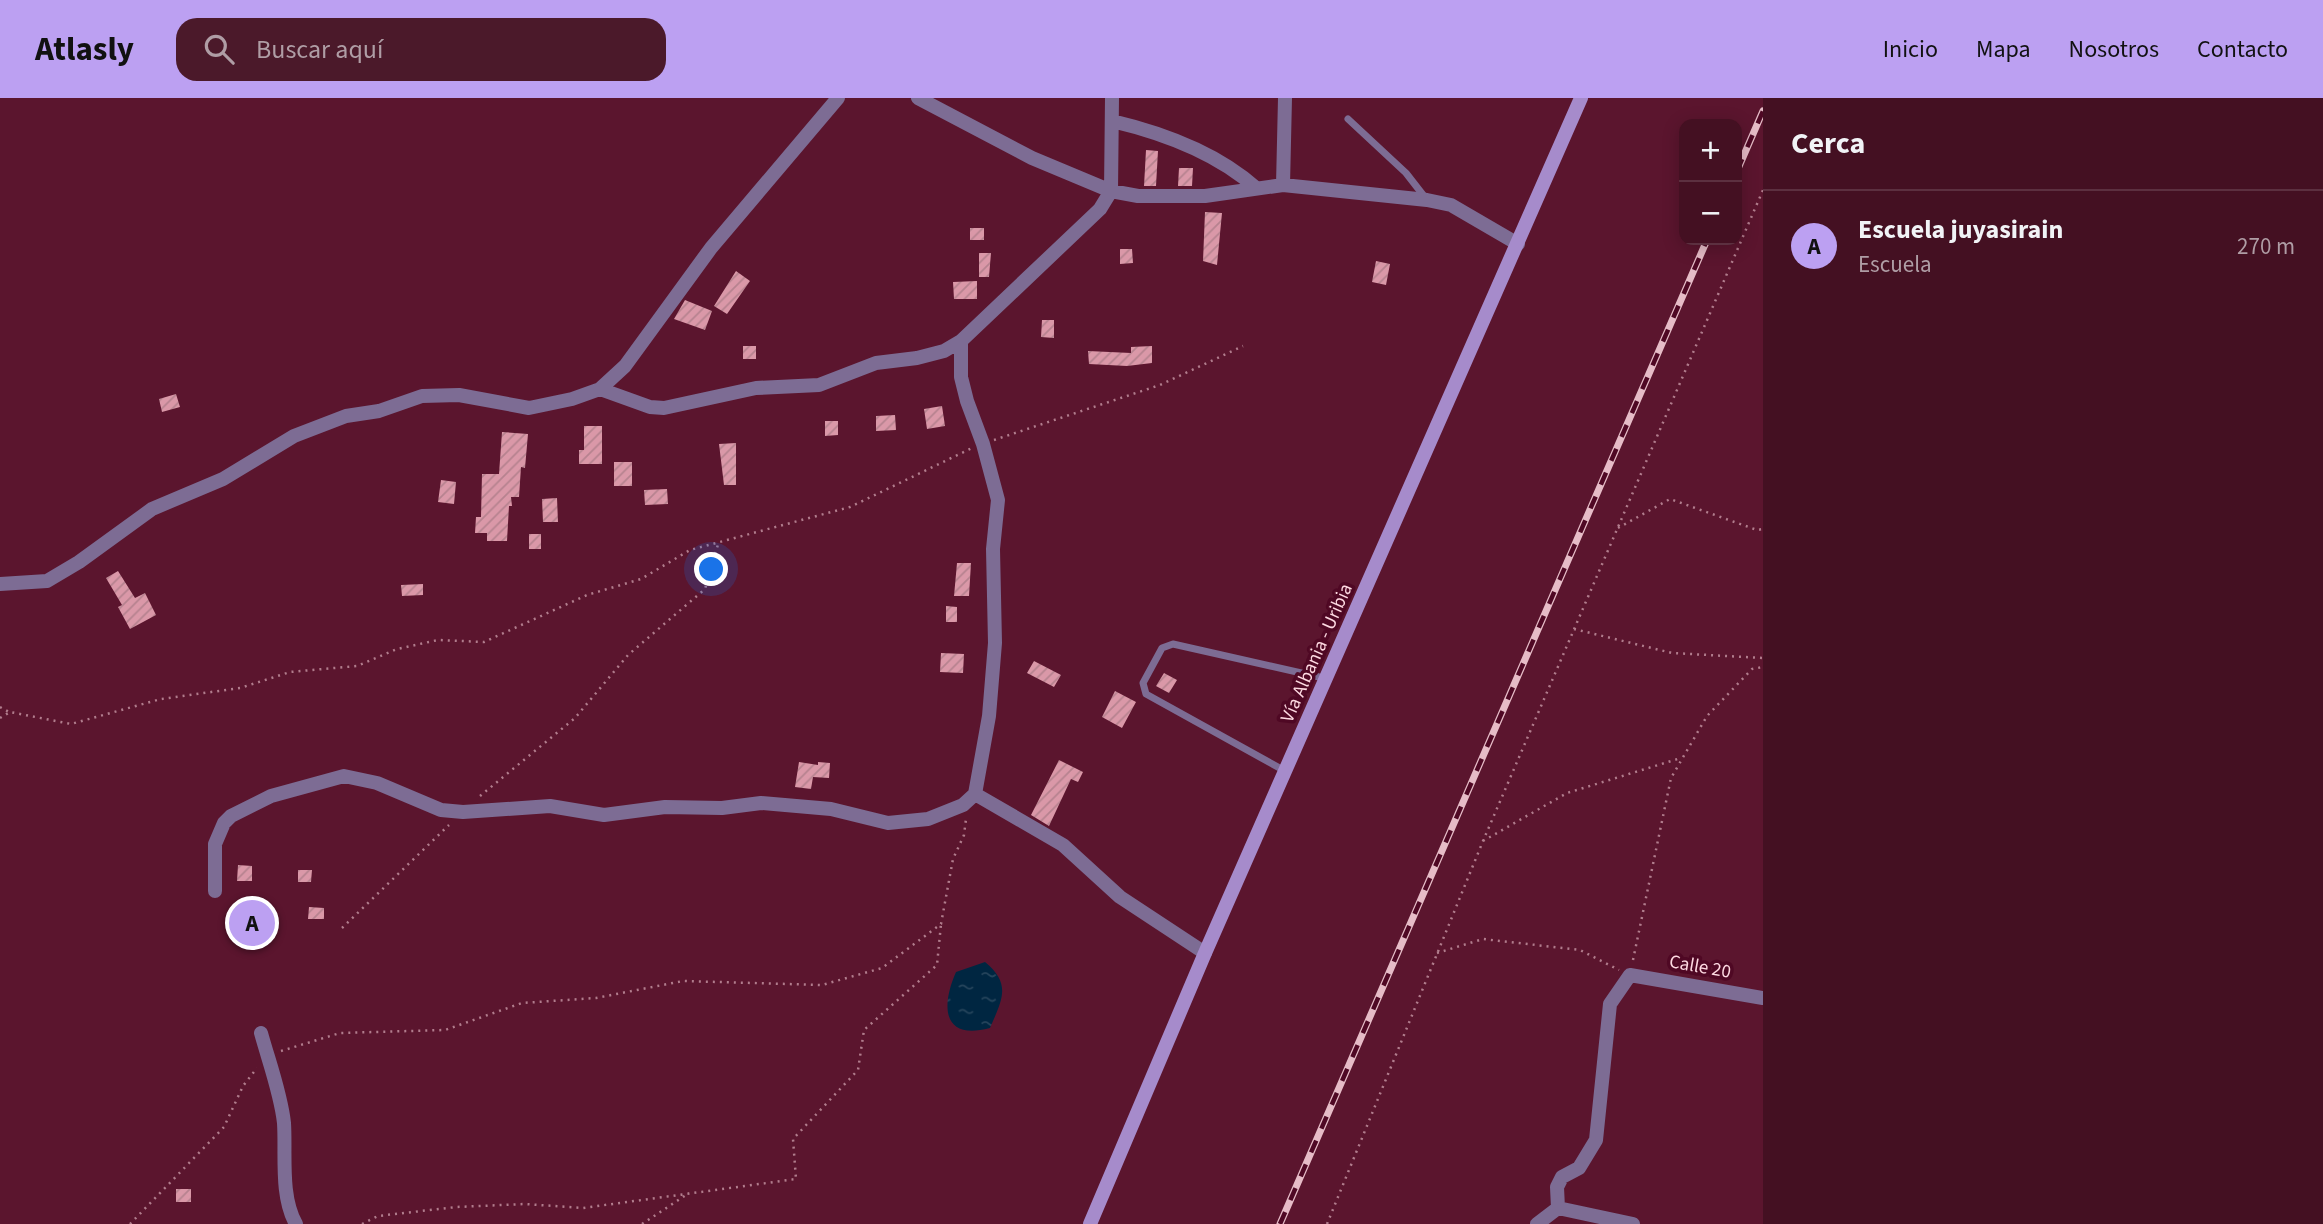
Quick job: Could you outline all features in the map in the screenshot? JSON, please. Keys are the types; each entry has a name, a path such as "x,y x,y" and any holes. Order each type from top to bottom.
{"main road":[{"name":"Vía Albania - Uribia","path":"1090,1224 1205,953 1328,679 1581,98"}],"street":[{"path":"0,584 47,581 152,509 223,478 294,436 346,416 379,411 422,396 459,395 529,408 572,399 600,389 625,366 711,248 838,98"},
{"path":"918,98 1032,158 1111,191 1138,196 1205,196 1283,185 1427,200 1451,205 1518,244"},
{"path":"600,389 650,407 664,408 756,388 819,386 876,363 917,358 944,351 961,341 1100,209 1111,191 1112,98"},
{"path":"1283,185 1285,98"},
{"path":"1112,121 1146,129 1233,167 1256,188"},
{"path":"215,891 215,844 224,823 246,807 271,796 344,776 355,776 441,810 463,812 550,807 604,815 665,807 722,808 761,803 810,806 888,822 928,819 963,805 975,793 982,771 995,643 993,549 998,499 984,444 967,401 961,377 961,341"},
{"path":"975,793 1063,845 1120,897 1205,953"},
{"path":"1558,1208 1557,1187 1562,1177 1579,1168 1596,1140 1610,1004 1630,975"},
{"name":"Calle 20","path":"1630,975 1763,998"},
{"path":"261,1033 284,1121 285,1169 291,1215 296,1224"},
{"path":"1537,1224 1558,1208 1633,1224"}],"lane":[{"path":"1348,119 1406,173 1427,200"},
{"path":"1285,771 1146,694 1143,683 1161,648 1173,644 1328,679"}],"path":[{"path":"1327,1224 1483,841 1763,190"},
{"path":"0,707 10,712 71,724 161,699 240,688 290,672 357,666 397,649 438,640 484,642 587,595 641,579 690,550 850,507 984,444 1160,386 1243,346"},
{"path":"1617,528 1670,499 1757,530 1763,529"},
{"path":"342,928 463,812 575,718 628,655 705,589 719,541"},
{"path":"1574,629 1672,653 1763,658"},
{"path":"1437,953 1483,939 1580,950 1630,975 1671,778 1707,716 1752,669 1763,667"},
{"path":"0,718 10,712"},
{"path":"1483,841 1567,793 1681,758"},
{"path":"362,1224 377,1216 456,1207 525,1204 583,1208 692,1191 796,1179 793,1139 858,1070 864,1030 937,965 941,924 953,859 967,822 963,805"},
{"path":"130,1224 224,1127 243,1086 267,1056 340,1033 445,1030 523,1003 596,998 683,981 822,985 882,968 941,924"},
{"path":"642,1224 692,1191"}],"water":[{"path":"985,962 1002,985 1001,1001 990,1028 962,1030 949,1018 948,997 951,985 956,972"}],"building":[{"path":"1146,150 1158,151 1156,186 1144,186"},
{"path":"1179,168 1193,168 1192,186 1178,186"},
{"path":"1205,212 1222,213 1217,265 1203,261"},
{"path":"970,228 984,228 984,240 970,240"},
{"path":"1120,249 1132,249 1133,263 1120,264"},
{"path":"979,253 991,253 989,277 979,277"},
{"path":"1376,261 1390,264 1386,285 1372,282"},
{"path":"736,271 750,281 727,314 714,306"},
{"path":"977,281 977,299 954,299 953,282"},
{"path":"685,300 712,311 705,330 674,319"},
{"path":"1042,320 1054,320 1054,338 1041,337"},
{"path":"743,346 756,346 756,359 743,359"},
{"path":"1152,346 1152,363 1127,366 1089,364 1088,351 1131,353 1131,347"},
{"path":"176,394 180,407 162,412 159,399"},
{"path":"942,406 945,426 927,429 924,409"},
{"path":"895,415 896,430 876,431 876,416"},
{"path":"825,421 838,421 838,435 825,436"},
{"path":"584,426 602,426 602,464 579,464 579,450 584,450"},
{"path":"502,432 528,434 525,468 521,467 519,497 511,497 507,541 487,541 487,533 475,533 476,517 481,517 482,474 499,474"},
{"path":"736,443 736,485 724,485 719,444"},
{"path":"614,462 632,462 632,486 614,486"},
{"path":"441,480 456,482 454,504 438,502"},
{"path":"667,489 668,504 645,505 644,490"},
{"path":"557,498 558,522 543,522 542,499"},
{"path":"529,534 541,534 541,549 529,549"},
{"path":"957,563 971,563 969,596 954,596"},
{"path":"118,571 135,598 145,593 156,615 130,629 118,607 122,605 106,578"},
{"path":"423,584 423,595 402,596 401,585"},
{"path":"946,606 957,607 957,622 946,622"},
{"path":"941,653 964,654 963,673 940,672"},
{"path":"1034,661 1061,675 1054,687 1027,673"},
{"path":"1164,673 1177,680 1169,693 1156,686"},
{"path":"1115,691 1136,702 1122,728 1102,717"},
{"path":"1059,760 1083,772 1078,782 1071,779 1049,826 1031,815"},
{"path":"799,762 818,765 818,762 830,763 829,778 813,777 811,789 795,787"},
{"path":"238,865 252,866 252,881 237,881"},
{"path":"298,870 312,870 311,882 298,882"},
{"path":"309,907 324,908 324,919 308,919"},
{"path":"176,1189 191,1189 191,1202 176,1202"}],"railway":[{"path":"1742,159 1763,111"},
{"path":"1280,1224 1705,245"}],"place":[{"name":"Escuela juyasirain","path":"252,923"}]}
